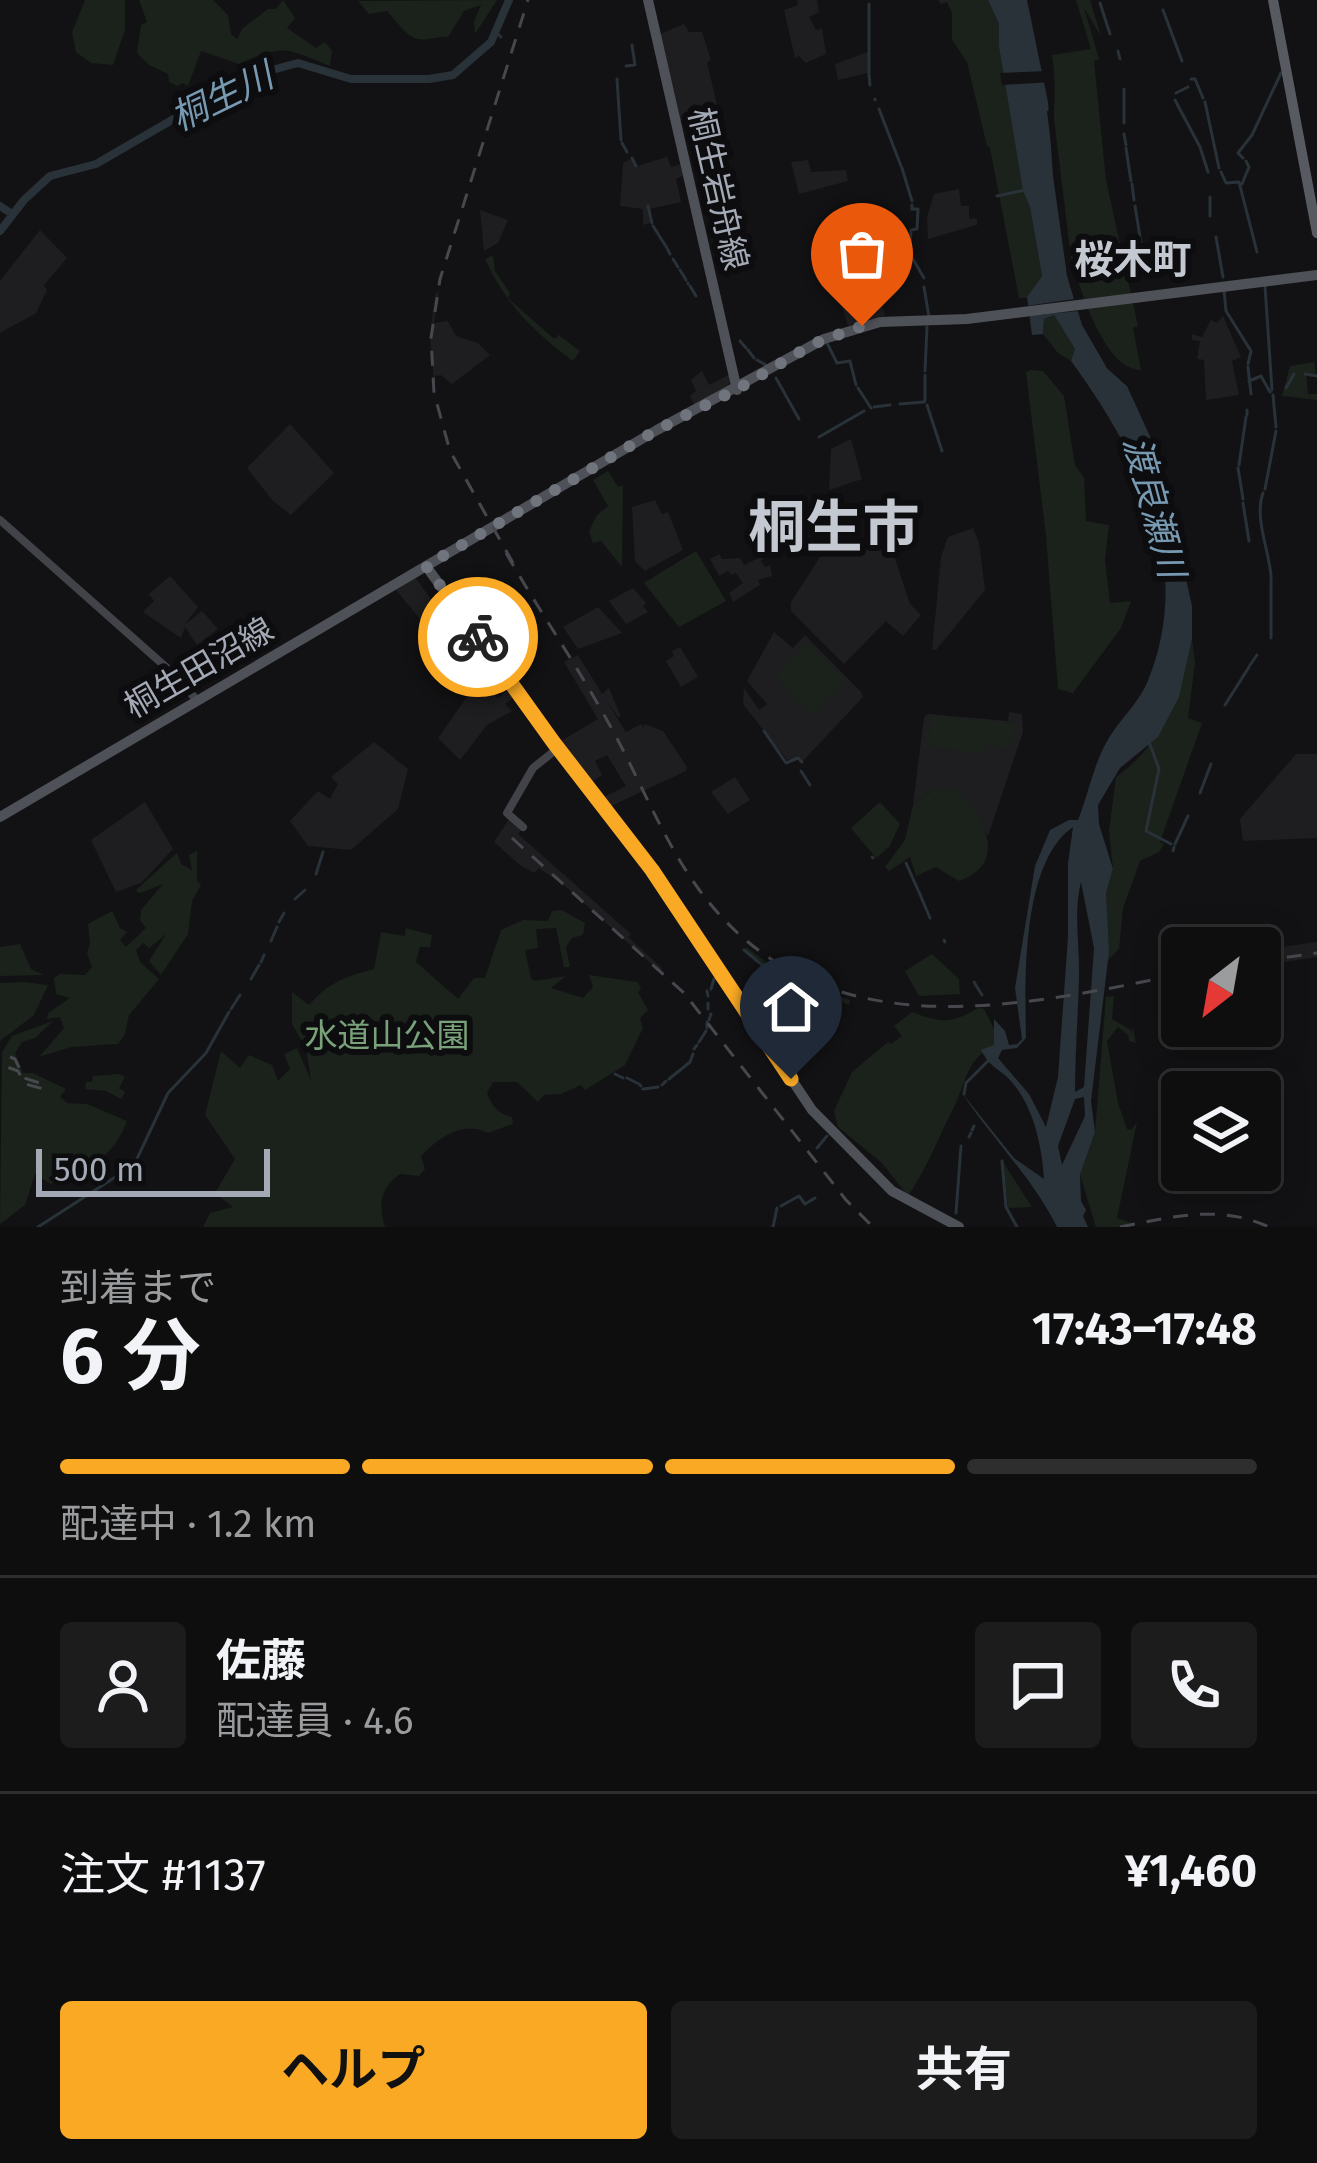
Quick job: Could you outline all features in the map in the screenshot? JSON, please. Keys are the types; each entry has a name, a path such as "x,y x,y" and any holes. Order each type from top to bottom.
{"highway":[{"path":"1273,0 1317,233"}],"main road":[{"name":"桐生岩舟線","path":"648,0 736,390"},
{"name":"桐生田沼線","path":"0,817 657,430 818,342 868,324 935,322 1317,274"},
{"path":"0,520 197,700"},
{"path":"426,566 652,870 824,1123 892,1191 959,1227"},
{"path":"523,827 507,813 533,768 558,748"},
{"path":"690,929 711,954"}],"shaded area":[{"path":"797,0 817,0 819,12 809,17 816,30 822,29 826,54 806,63 795,58 784,10 798,5"},
{"path":"684,24 689,32 702,32 719,114 689,122 679,120 660,34"},
{"path":"868,52 868,73 838,80 835,64"},
{"path":"667,157 671,167 682,164 684,175 676,179 681,202 649,209 651,223 643,225 643,209 620,206 623,163 631,159 637,166"},
{"path":"808,160 811,172 846,170 848,181 799,194 791,162"},
{"path":"959,189 961,206 969,206 969,219 977,218 977,225 928,239 927,217 934,194"},
{"path":"480,210 508,220 498,243 484,251"},
{"path":"40,230 67,258 44,285 47,290 36,313 0,333 0,281"},
{"path":"873,276 885,315 848,326 838,291"},
{"path":"439,290 434,323 448,321 456,336 478,343 490,355 452,384 435,376 435,396 430,336"},
{"path":"1223,316 1241,357 1232,361 1239,395 1206,400 1204,360 1197,359 1200,341 1192,340 1192,334 1202,337 1211,320 1217,323"},
{"path":"702,371 709,385 730,374 731,380 725,391 695,406 691,380"},
{"path":"290,424 334,473 291,515 247,468"},
{"path":"851,439 862,479 829,490 831,449"},
{"path":"655,500 662,514 668,512 683,550 645,571 635,561 632,507"},
{"path":"973,528 985,590 932,650 941,557 948,537"},
{"path":"881,541 890,543 910,604 921,615 903,636 886,621 844,664 791,611 791,602 820,557"},
{"path":"719,554 722,559 740,558 744,565 767,554 761,561 765,567 770,565 772,576 758,580 760,585 733,602 729,593 743,583 736,573 719,576 710,559"},
{"path":"170,576 198,607 184,625 202,611 218,629 197,645 185,627 181,638 143,612 154,601 149,594"},
{"path":"415,577 438,609 421,620 395,589"},
{"path":"633,588 648,612 626,624 609,601"},
{"path":"598,607 622,633 578,649 563,627"},
{"path":"774,632 793,648 805,635 863,697 803,761 799,757 787,760 743,704 744,688 759,710 767,704 747,681"},
{"path":"680,647 698,677 681,687 666,661"},
{"path":"578,655 602,694 609,688 621,717 606,700 626,732 641,724 644,729 644,724 663,731 686,771 609,807 602,798 626,786 607,755 595,761 602,775 590,783 589,774 583,775 561,741 598,719 564,662"},
{"path":"474,687 484,687 498,698 509,689 515,696 505,704 512,711 487,725 460,760 438,738"},
{"path":"1009,712 1022,714 1023,732 988,836 956,790 933,790 913,805 924,717 1008,721"},
{"path":"374,742 408,769 398,809 351,850 308,846 290,821 318,791 330,799 338,784 331,777"},
{"path":"1296,754 1317,754 1317,838 1243,841 1240,819"},
{"path":"735,777 750,800 728,814 711,792"},
{"path":"145,802 173,849 141,883 116,892 91,840"},
{"path":"509,819 522,829 518,834 631,934 628,937 663,969 658,970 565,886 539,868 534,873 521,866 494,842"},
{"path":"1317,942 1317,957 1281,963 1281,947"}],"green space":[{"path":"85,0 125,0 125,30 113,65 91,63 76,52 72,32"},
{"path":"139,0 213,0 228,15 231,34 237,39 243,28 283,0 295,18 287,28 316,48 325,42 332,51 330,66 286,51 239,64 201,51 188,86 177,86 137,53 141,25 147,22"},
{"path":"497,0 475,34 481,5 464,11 448,37 421,39 409,35 387,11 369,14 358,1"},
{"path":"938,0 988,0 999,24 1023,190 1042,276 1027,298 1019,298 990,148 967,62 952,40 947,2"},
{"path":"1076,0 1090,0 1101,36 1084,8 1099,59 1094,61 1106,180 1138,326 1133,328 1141,370 1122,363 1101,336 1080,286 1064,226 1055,166 1052,55 1091,49"},
{"path":"493,255 508,298 553,338 557,334 580,351 573,361 533,328 502,291 485,259"},
{"path":"1054,315 1075,349 1071,361 1043,334 1044,319"},
{"path":"1314,362 1316,375 1306,374 1308,394 1317,394 1317,400 1282,396 1290,366"},
{"path":"1043,371 1064,396 1075,465 1084,478 1086,521 1109,525 1105,560 1110,603 1131,601 1121,628 1073,693 1058,689 1026,372"},
{"path":"608,471 618,487 623,485 622,567 601,541 593,543 589,531 608,506 593,480"},
{"path":"696,551 726,601 679,627 644,583"},
{"path":"1192,639 1195,663 1188,718 1202,723 1160,842 1164,844 1159,852 1140,861 1123,908 1119,949 1107,961 1106,893 1113,869 1109,831 1116,777 1146,749 1168,716"},
{"path":"806,642 846,680 811,716 776,678"},
{"path":"932,716 1016,723 1008,748 989,745 984,753 932,747 928,742"},
{"path":"933,780 935,789 956,790 975,813 987,839 984,863 959,881 936,867 916,876 910,857 889,871 885,867 905,840 913,805 932,791"},
{"path":"880,802 900,824 889,847 876,858 851,828"},
{"path":"197,851 201,885 192,901 188,934 161,975 149,961 166,934 149,948 143,943 136,950 140,962 159,979 129,1015 118,1044 71,1047 39,1057 64,1028 60,1017 47,1019 48,1013 70,998 56,994 54,978 85,975 92,967 87,953 88,924 112,911 127,932 120,940 126,947 146,928 140,920 141,910 163,884 140,893 138,888 177,853 181,864 192,870 189,855"},
{"name":"水道山公園","path":"562,910 585,923 583,935 572,938 566,947 570,967 564,967 556,928 536,929 538,948 525,950 531,978 566,976 551,988 583,998 593,987 589,975 638,982 648,1010 640,1018 643,1028 625,1065 585,1090 581,1085 544,1095 538,1102 517,1082 493,1082 489,1098 499,1112 512,1117 513,1124 488,1133 461,1130 436,1143 421,1156 425,1169 419,1176 400,1174 385,1191 381,1204 385,1227 203,1227 210,1213 233,1207 215,1193 235,1159 205,1115 221,1051 240,1068 249,1055 272,1065 278,1081 290,1069 284,1054 297,1048 311,1080 306,1048 292,1024 292,992 309,1005 338,981 374,969 381,932 405,936 406,928 432,935 430,947 420,947 416,962 458,999 474,978 485,978 501,930 523,920 548,921 552,911"},
{"path":"20,944 31,969 44,975 0,976 0,947"},
{"path":"747,948 786,976 850,1000 849,1005 780,978"},
{"path":"932,954 959,979 960,994 919,996 905,971"},
{"path":"0,983 48,985 34,1015 0,1041"},
{"path":"1114,996 1112,1019 1131,1030 1131,1035 1133,1028 1136,1043 1118,1027 1107,1041 1127,1129 1137,1122 1117,1218 1131,1223 1096,1227 1080,1175 1095,1132 1106,997"},
{"path":"984,1009 996,1033 994,1045 973,1063 908,1196 882,1163 838,1127 834,1111 852,1072 902,1036 894,1026 912,1012 946,1020"},
{"path":"53,1021 35,1038 22,1042 15,1053 23,1073 66,1089 60,1097 67,1103 87,1104 127,1121 114,1145 87,1168 51,1184 35,1174 25,1205 0,1224 2,1052 12,1036"},
{"path":"93,1076 125,1077 119,1088 125,1092 121,1099 106,1091 85,1089"},
{"path":"1003,1162 1032,1207 1008,1208"}],"water":[{"name":"渡良瀬川","path":"988,0 1027,0 1048,102 1067,275 1082,325 1107,368 1127,386 1158,454 1192,606 1192,639 1179,697 1158,737 1120,768 1098,805 1113,869 1106,893 1109,952 1091,1101 1095,1132 1080,1175 1088,1227 1057,1227 962,1093 1014,1158 1044,1179 1030,1112 1017,1088 981,1050 994,1045 994,1019 1009,1045 1022,1039 1015,988 1035,866 1050,830 1078,820 1106,743 1147,683 1161,639 1166,596 1163,554 1138,474 1071,361 1075,349 1054,315 1044,319 1043,334 1032,335 1027,297 1042,276 1023,191 999,24","holes":["1073,827 1058,1077 1046,1127 1029,1094 998,1058 1002,1050 1017,1048 1026,1038 1027,956 1035,895 1056,844","1081,882 1094,948 1084,1087 1075,1092","1084,1097 1085,1116 1062,1165 1058,1146 1075,1099"]}],"pier":[{"path":"1049,71 1051,82 1002,85 1000,73"},
{"path":"1047,111 1053,111 1073,274 1087,322 1127,386 1107,368 1078,311 1027,316 1026,332 1021,299 1026,306 1074,299"}],"waterway":[{"name":"桐生川","path":"0,231 50,176 96,164 246,77 298,63 351,79 453,75 491,42 509,0"},
{"path":"1100,3 1110,34"},
{"path":"869,4 869,50"},
{"path":"1163,10 1182,61"},
{"path":"497,33 501,37"},
{"path":"626,66 635,65 632,45"},
{"path":"1118,51 1120,59"},
{"path":"869,52 869,73"},
{"path":"1243,158 1238,153 1252,135 1281,73"},
{"path":"869,75 870,85"},
{"path":"617,79 621,140"},
{"path":"1191,79 1203,98"},
{"path":"1176,93 1188,87"},
{"path":"1124,89 1124,123"},
{"path":"1175,100 1208,172"},
{"path":"1205,102 1219,168"},
{"path":"879,109 901,166"},
{"path":"1124,134 1126,145"},
{"path":"622,143 627,152"},
{"path":"1126,148 1131,181"},
{"path":"632,158 636,166"},
{"path":"1242,184 1249,167 1246,161"},
{"path":"902,168 912,201"},
{"path":"1221,172 1226,183 1240,185"},
{"path":"1132,184 1134,200"},
{"path":"1240,186 1257,252"},
{"path":"997,196 1025,190"},
{"path":"1210,197 1210,216"},
{"path":"910,251 918,209 912,205"},
{"path":"0,206 12,214"},
{"path":"648,206 652,223"},
{"path":"1135,206 1144,262"},
{"path":"653,226 667,248"},
{"path":"1216,237 1223,277"},
{"path":"668,250 670,254"},
{"path":"910,254 924,278"},
{"path":"673,259 678,267"},
{"path":"680,270 686,280"},
{"path":"690,286 696,296"},
{"path":"1265,286 1272,390"},
{"path":"924,287 929,317"},
{"path":"1224,290 1226,311 1251,351 1248,364"},
{"path":"925,371 927,327"},
{"path":"740,341 746,348"},
{"path":"827,343 837,363 850,361 856,385"},
{"path":"748,350 754,358"},
{"path":"757,360 766,365"},
{"path":"1248,367 1251,394"},
{"path":"1286,388 1294,374"},
{"path":"1305,374 1317,376"},
{"path":"925,375 925,401"},
{"path":"1249,381 1261,376 1270,392"},
{"path":"776,378 799,419"},
{"path":"858,388 871,408"},
{"path":"1273,395 1276,427"},
{"path":"900,404 924,402"},
{"path":"874,407 890,405"},
{"path":"927,405 942,451"},
{"path":"1247,410 1247,415"},
{"path":"819,437 864,411"},
{"path":"1239,465 1246,417"},
{"path":"1265,489 1276,431"},
{"path":"1238,468 1243,499"},
{"path":"1263,493 1261,523 1271,576"},
{"path":"1243,503 1249,541"},
{"path":"1271,578 1271,638"},
{"path":"1250,665 1257,655"},
{"path":"1225,705 1249,667"},
{"path":"764,731 786,763 798,758 802,762"},
{"path":"1148,739 1159,769 1146,831 1171,844"},
{"path":"1200,793 1211,764"},
{"path":"801,771 810,785"},
{"path":"1175,844 1188,816"},
{"path":"1173,851 1174,847"},
{"path":"316,874 323,852"},
{"path":"906,863 918,890"},
{"path":"295,899 305,890"},
{"path":"919,892 930,918"},
{"path":"279,922 284,913"},
{"path":"271,941 277,927"},
{"path":"744,950 774,975"},
{"path":"261,962 264,955"},
{"path":"251,979 259,965"},
{"path":"776,976 779,979"},
{"path":"711,989 718,978"},
{"path":"781,981 800,990"},
{"path":"974,982 982,995"},
{"path":"707,991 708,996"},
{"path":"231,1009 240,995"},
{"path":"708,1003 708,1009"},
{"path":"38,1227 134,1165 168,1093 206,1053 229,1012"},
{"path":"709,1020 711,1014"},
{"path":"707,1022 707,1028"},
{"path":"699,1042 706,1031"},
{"path":"694,1049 697,1045"},
{"path":"785,1046 799,1064"},
{"path":"669,1079 693,1054"},
{"path":"964,1094 966,1083 989,1060"},
{"path":"615,1074 623,1078"},
{"path":"627,1078 637,1083"},
{"path":"662,1085 666,1081"},
{"path":"643,1089 658,1087"},
{"path":"972,1130 974,1126"},
{"path":"969,1137 971,1133"},
{"path":"817,1148 827,1136"},
{"path":"956,1213 961,1146"},
{"path":"1002,1161 1006,1207 1017,1227"},
{"path":"781,1206 799,1196 805,1204 815,1198"},
{"path":"773,1227 777,1208"}],"railway":[{"path":"513,563 450,451 434,393 431,338 440,279 528,0"},
{"path":"506,553 601,710 680,861 707,900 755,948 809,980 867,998 928,1006 1055,998 1161,978"},
{"path":"512,838 684,993 846,1200 873,1227"},
{"path":"1281,958 1317,953"},
{"path":"10,1057 24,1078 43,1084 44,1089 25,1084 18,1071 7,1067 10,1057"},
{"path":"1120,1227 1214,1214 1269,1227"}],"way so far":[{"path":"478,637 426,566 813,344 862,326"}],"district":[{"name":"桜木町","path":"1133,260"},
{"name":"桐生市","path":"834,528"}],"route":[{"path":"478,637 652,870 791,1079"}]}
